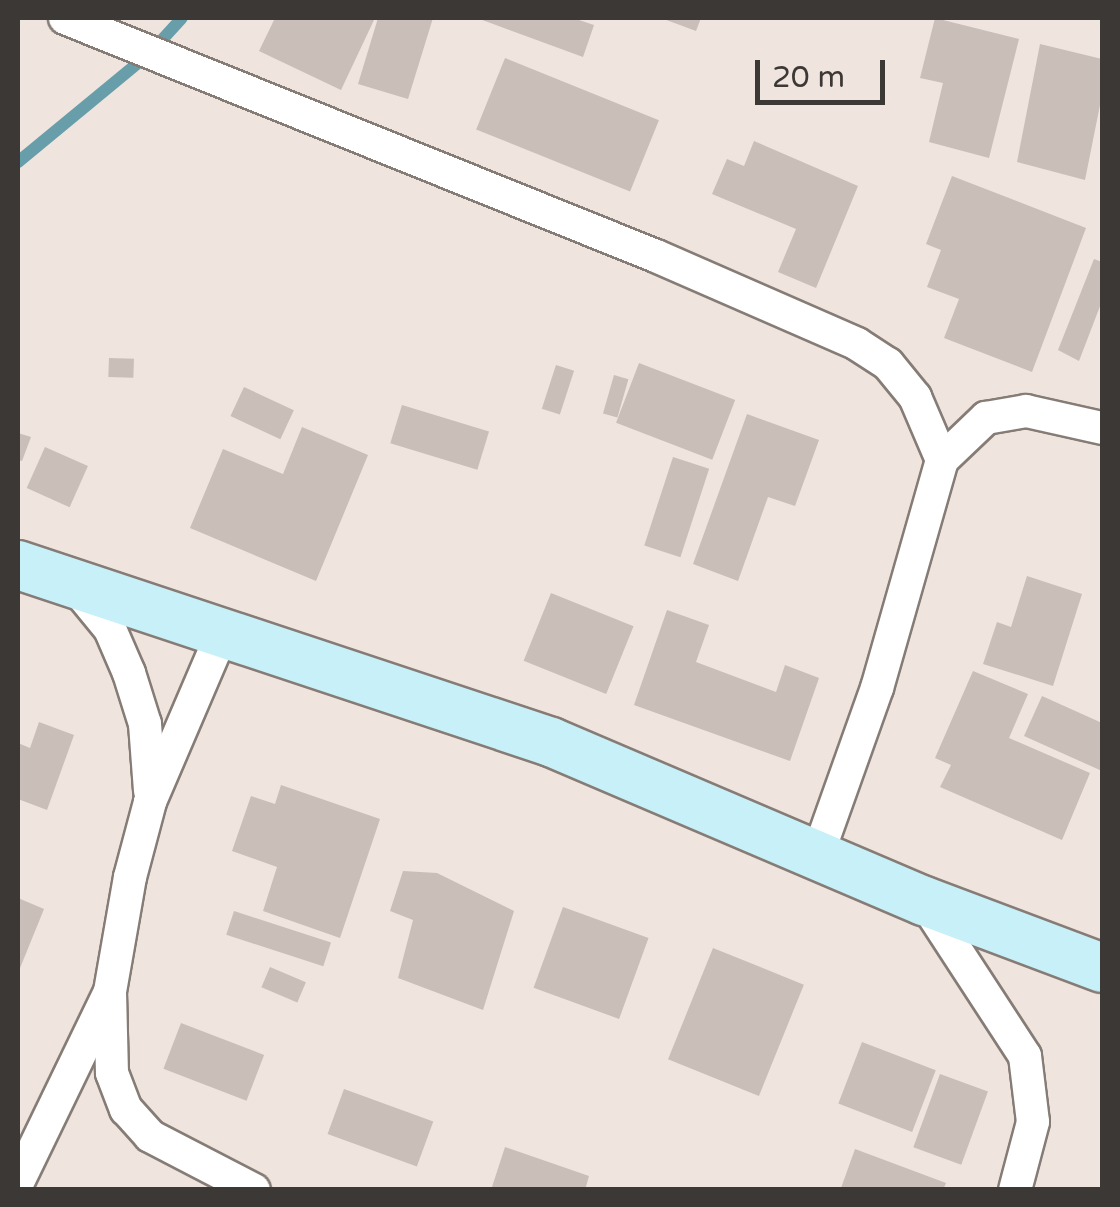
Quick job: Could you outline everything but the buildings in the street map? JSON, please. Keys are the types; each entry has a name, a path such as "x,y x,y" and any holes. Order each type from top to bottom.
{"street":[{"path":"64,18 248,87 857,344 888,364 915,397 942,460"},
{"path":"818,854 878,688 942,460 986,418 1026,411 1102,428"},
{"path":"18,565 224,630 551,742 924,901 1102,968"},
{"path":"71,581 110,629 129,673 145,724 150,802"},
{"path":"224,630 150,802 110,992 112,1073 126,1109 150,1136 254,1190"},
{"path":"924,901 1024,1056 1033,1122 1015,1190"},
{"path":"18,1182 110,992"}],"waterway":[{"path":"18,162 150,53 182,18"}]}
